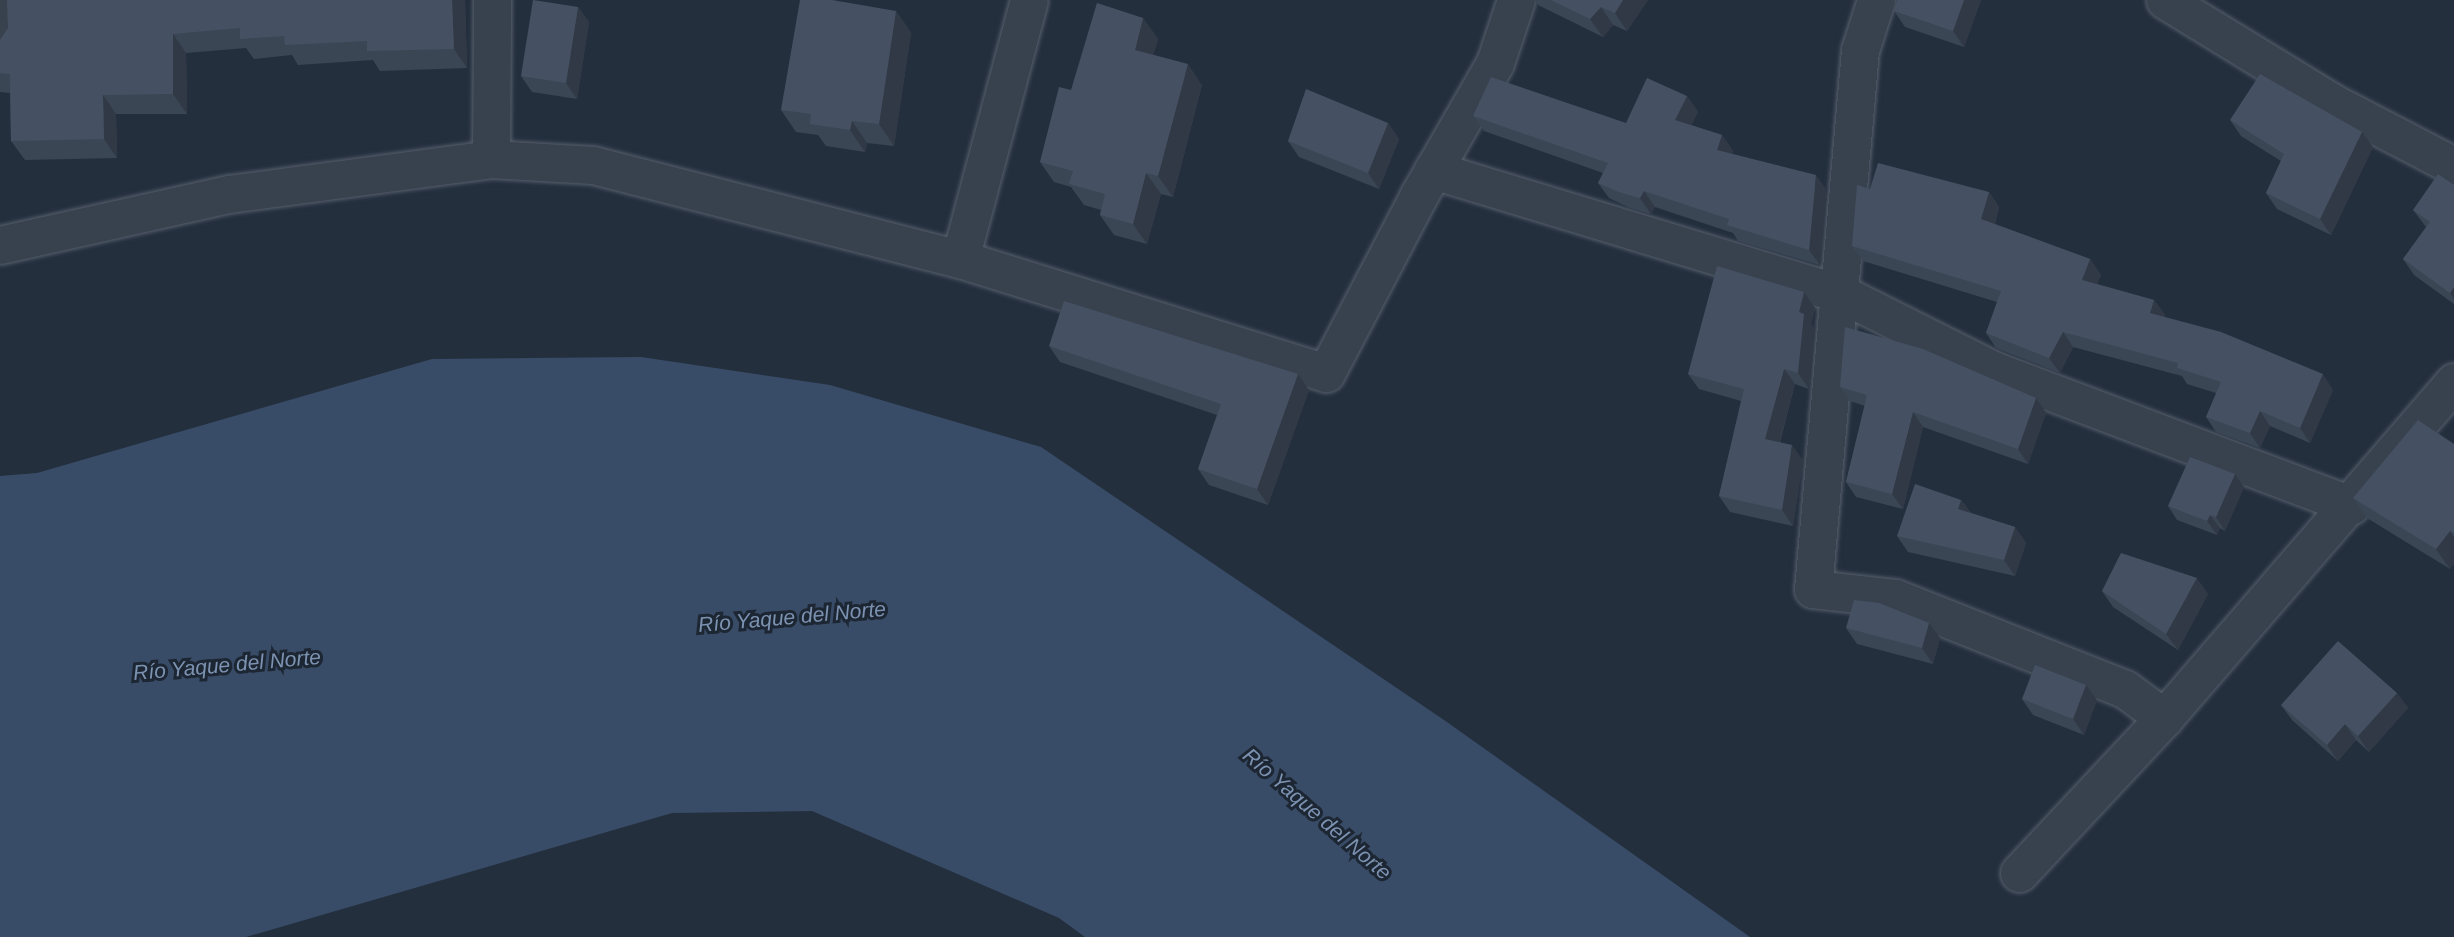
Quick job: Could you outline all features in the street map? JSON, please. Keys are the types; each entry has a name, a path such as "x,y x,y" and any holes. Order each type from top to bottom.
{"street":[{"path":"0,46 2,0"},
{"path":"491,159 492,0"},
{"path":"960,259 1029,0"},
{"path":"0,245 229,194 491,159 593,166 960,259 1326,373 1433,170 1495,63 1516,0"},
{"path":"1876,0 1860,50 1842,295 1814,589 1895,598 2124,689 2164,718"},
{"path":"2165,0 2333,103 2454,166"},
{"path":"1433,170 1842,295 1993,370 2351,505"},
{"path":"2019,873 2164,718 2351,505 2454,382"}],"water":[{"name":"Río Yaque del Norte","path":"641,357 830,385 1041,447 1444,720 1750,937 1085,937 1059,918 812,811 672,813 246,937 0,937 0,476 37,473 432,359"}],"building":[{"path":"7,0 452,0 454,49 367,51 367,41 285,45 284,36 240,39 240,28 173,34 173,94 103,95 104,139 11,141 10,74 0,73 0,40 8,28"},
{"path":"533,0 578,7 566,83 521,76"},
{"path":"800,0 832,0 896,11 879,124 852,121 850,130 810,124 811,114 781,110"},
{"path":"1551,0 1623,0 1615,13 1601,7 1590,19"},
{"path":"1897,0 1964,0 1953,31 1894,11"},
{"path":"1097,3 1143,18 1135,50 1188,64 1158,176 1146,173 1133,224 1100,215 1105,194 1069,184 1073,171 1040,162 1059,87 1071,90"},
{"path":"2260,74 2362,132 2320,219 2266,193 2284,154 2230,120"},
{"path":"1491,77 1626,123 1647,78 1687,96 1675,120 1722,135 1717,150 1816,175 1809,250 1727,225 1729,219 1644,191 1640,198 1619,192 1598,183 1608,163 1473,116"},
{"path":"1306,89 1388,123 1368,173 1288,141"},
{"path":"1878,163 1989,192 1981,219 2090,259 2082,280 2154,300 2150,313 2221,332 2323,374 2300,428 2260,411 2250,433 2206,417 2221,382 2177,368 2178,363 2063,332 2049,358 1986,333 2001,291 1852,246 1857,185 1870,189"},
{"path":"2438,174 2454,185 2454,287 2450,293 2403,259 2430,222 2413,210"},
{"path":"1717,266 1804,292 1799,312 1804,314 1798,373 1784,369 1765,439 1792,445 1782,510 1719,496 1744,389 1688,374"},
{"path":"1064,301 1298,374 1257,489 1198,469 1221,404 1049,346"},
{"path":"1845,327 1923,349 2036,398 2018,449 1913,412 1892,494 1846,482 1867,395 1840,387"},
{"path":"2418,420 2454,444 2454,533 2450,531 2436,549 2353,498"},
{"path":"2190,457 2235,474 2216,517 2210,515 2207,521 2168,506"},
{"path":"1915,484 1961,500 1958,509 2015,527 2004,560 1897,536"},
{"path":"2121,553 2197,578 2166,634 2102,591"},
{"path":"1854,600 1879,603 1929,623 1922,648 1846,628"},
{"path":"2338,641 2397,693 2358,736 2345,724 2327,745 2281,705"},
{"path":"2035,665 2086,685 2073,719 2022,699"}]}
